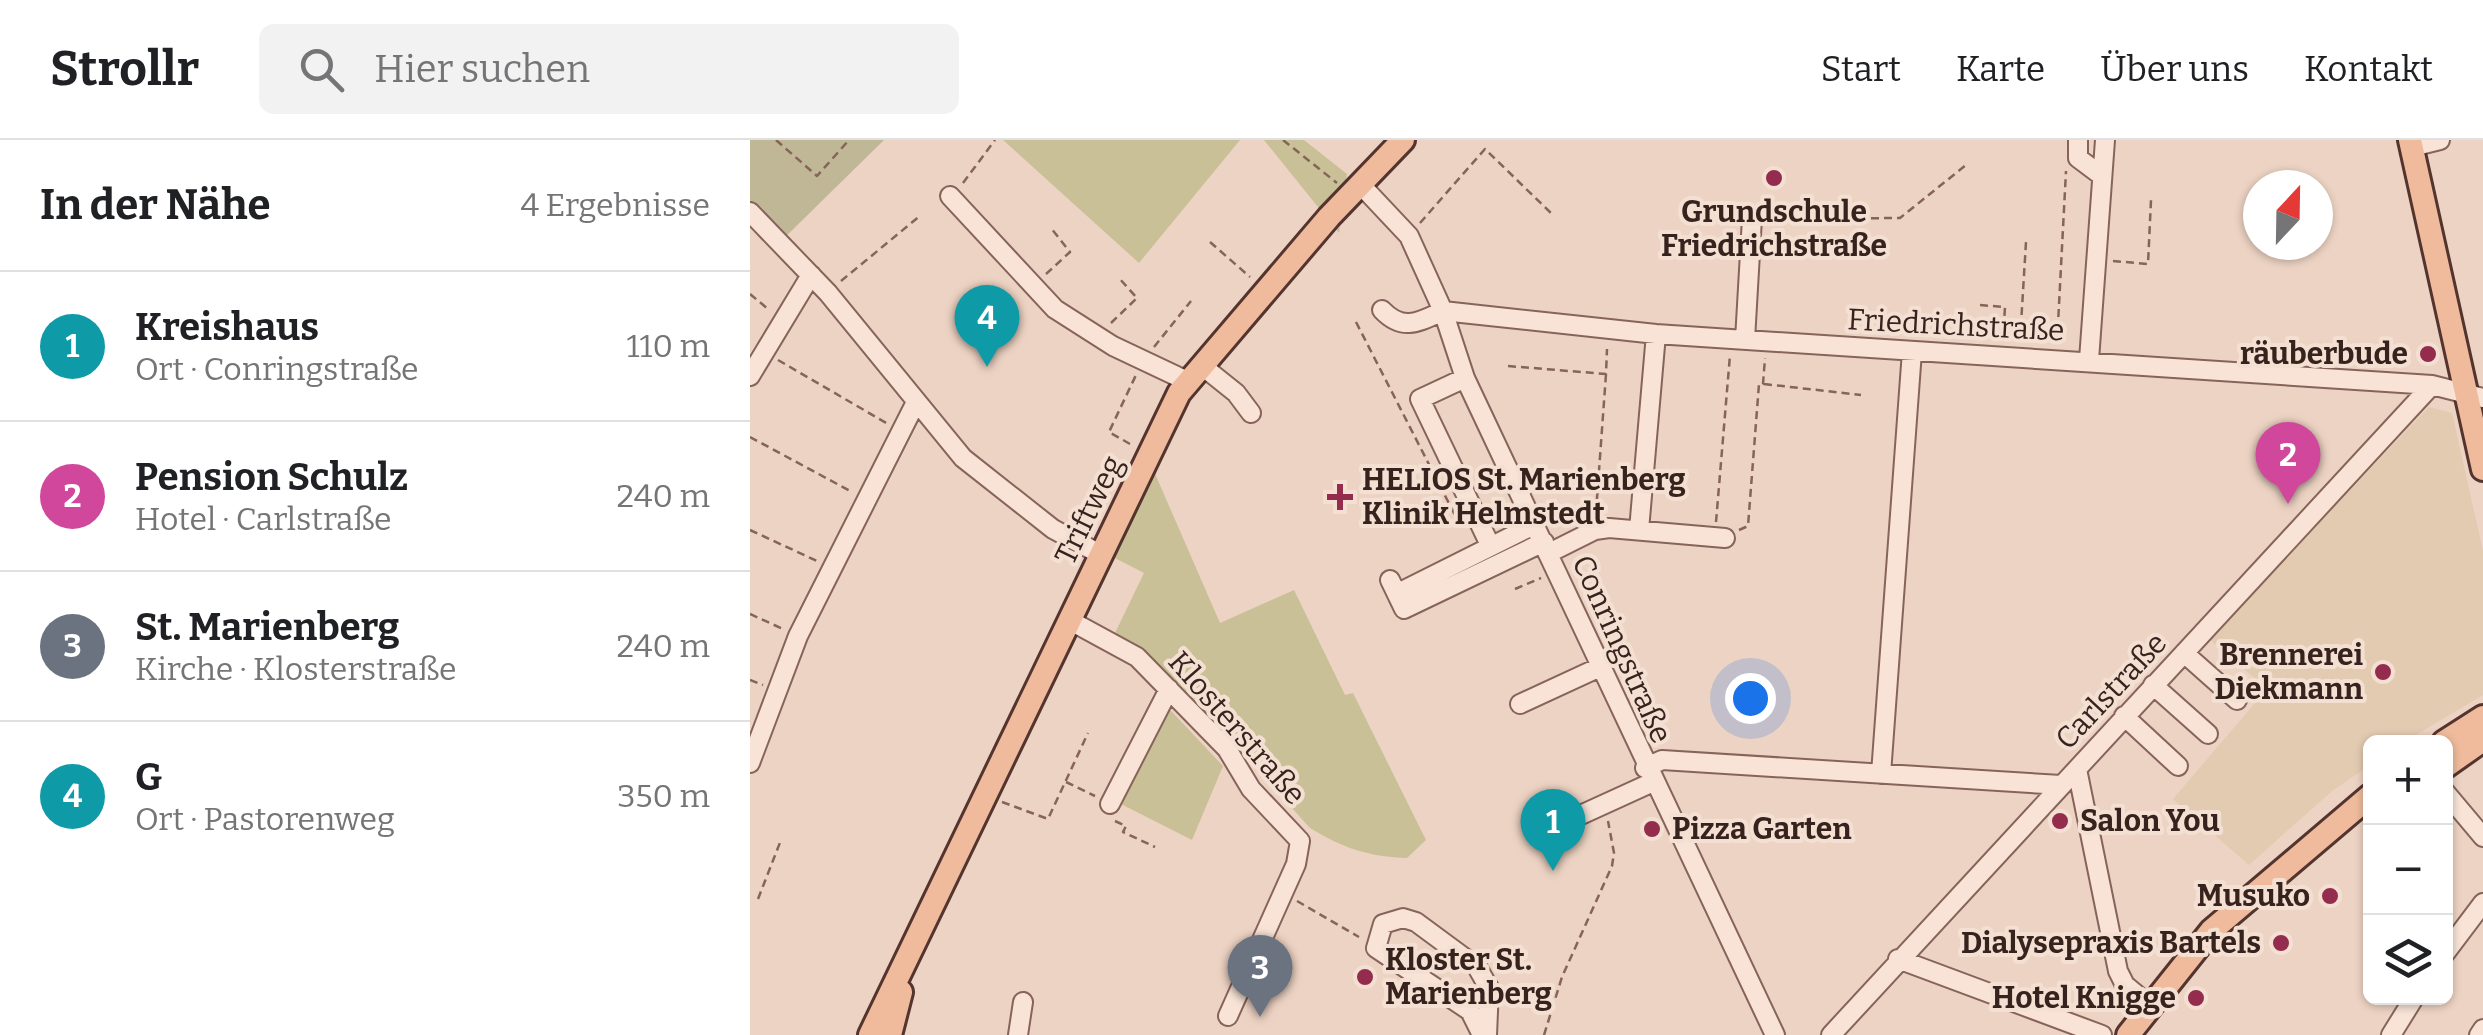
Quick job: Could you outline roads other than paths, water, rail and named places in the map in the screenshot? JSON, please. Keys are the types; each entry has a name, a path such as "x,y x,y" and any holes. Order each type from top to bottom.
{"main road":[{"name":"Triftweg","path":"870,1035 1100,554 1194,373 1403,140"},
{"path":"2410,144 2474,396 2483,469"},
{"path":"2458,755 2483,717"},
{"path":"2458,755 2483,740"},
{"path":"2128,1035 2211,931 2363,802"},
{"path":"2314,844 2363,819"},
{"name":"Triftweg","path":"890,1035 908,959"}],"street":[{"path":"2089,360 2105,140"},
{"path":"2410,144 2440,140"},
{"path":"2072,148 2078,158 2102,176"},
{"name":"Conringstraße","path":"1356,190 1409,236 1444,311 1465,378 1536,524 1649,775 1775,1035"},
{"path":"950,196 1055,309 1142,362 1194,373 1236,393 1250,412"},
{"path":"750,212 828,293 963,458 1053,529 1100,554"},
{"path":"1738,340 1752,218"},
{"path":"750,376 811,275"},
{"path":"1382,310 1392,321 1408,326 1444,311"},
{"name":"Friedrichstraße","path":"1444,311 1656,334 2432,385 2474,396"},
{"path":"1639,530 1656,334"},
{"path":"1881,774 1912,351"},
{"path":"1465,378 1420,399 1482,549"},
{"name":"Carlstraße","path":"1830,1035 2432,385"},
{"path":"750,763 798,636 916,404"},
{"path":"1536,524 1397,585 1404,609 1595,530 1720,538"},
{"name":"Klosterstraße","path":"1069,620 1137,657 1227,749 1251,789 1300,841 1301,851 1228,1016"},
{"path":"2184,654 2237,700"},
{"path":"1520,704 1600,667"},
{"path":"2154,685 2208,734"},
{"path":"1110,804 1169,689"},
{"path":"2124,716 2178,766"},
{"path":"1550,829 1604,806 1649,775 1662,760 2061,785"},
{"path":"2077,769 2118,972 2125,986 2149,1005"},
{"path":"2453,801 2483,837"},
{"path":"2453,943 2483,903"},
{"path":"1403,918 1416,922 1477,967 1489,988 1485,1035 1470,1012 1376,948 1382,924 1403,918"},
{"path":"1898,960 2102,1035"},
{"path":"1018,1035 1022,1002"},
{"path":"2392,1035 2410,1005"},
{"path":"2478,1035 2483,1029"}],"place":[{"name":"Grundschule Friedrichstraße","path":"1774,178"},
{"name":"räuberbude","path":"2428,354"},
{"name":"G","path":"987,367"},
{"name":"HELIOS St. Marienberg Klinik Helmstedt","path":"1340,497"},
{"name":"Pension Schulz","path":"2288,504"},
{"name":"Brennerei Diekmann","path":"2383,672"},
{"name":"Salon You","path":"2060,821"},
{"name":"Pizza Garten","path":"1652,829"},
{"name":"Kreishaus","path":"1553,871"},
{"name":"Musuko","path":"2330,896"},
{"name":"Dialysepraxis Bartels","path":"2281,943"},
{"name":"Kloster St. Marienberg","path":"1365,977"},
{"name":"Hotel Knigge","path":"2196,998"},
{"name":"St. Marienberg","path":"1260,1017"}]}
